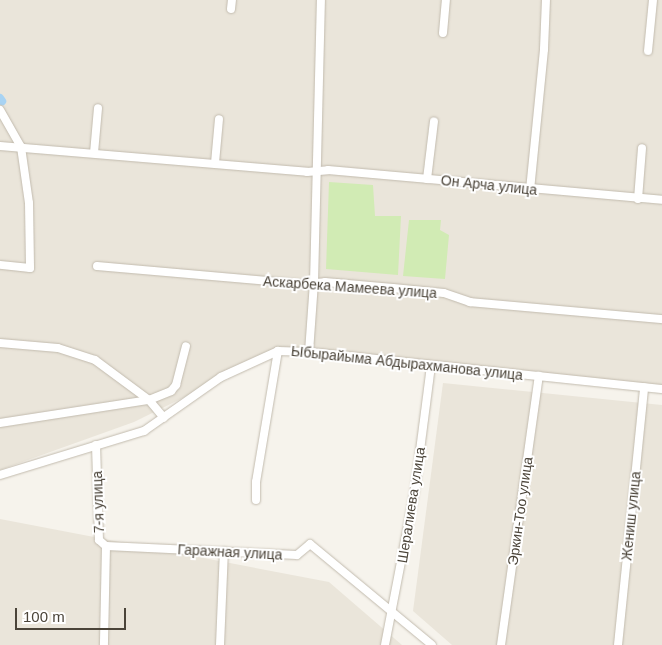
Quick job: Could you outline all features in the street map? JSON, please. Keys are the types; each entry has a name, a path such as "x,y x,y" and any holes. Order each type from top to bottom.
{"street":[{"path":"232,0 232,9"},
{"path":"310,352 314,283 321,0"},
{"path":"443,32 446,0"},
{"path":"530,190 544,49 546,0"},
{"path":"648,51 653,0"},
{"path":"94,153 98,108"},
{"path":"0,110 21,147 29,202 30,268 0,265"},
{"path":"215,163 219,119"},
{"path":"427,179 434,121"},
{"name":"Он Арча улица","path":"0,146 307,172 328,170 530,190 662,200"},
{"path":"638,198 642,148"},
{"name":"Аскарбека Мамеева улица","path":"97,266 304,284 314,283 402,289 444,293 470,302 662,319"},
{"path":"0,342 58,348 94,360 149,400 164,418"},
{"path":"0,423 149,400 171,391 176,385 186,346"},
{"path":"256,500 256,482 278,351"},
{"name":"Ыбырайыма Абдырахманова улица","path":"0,475 144,431 232,370 278,351 310,352 662,389"},
{"name":"Шералиева улица","path":"385,645 393,612 415,489 431,365"},
{"name":"Эркин-Тоо улица","path":"501,645 539,376"},
{"name":"Жениш улица","path":"618,645 644,387"},
{"name":"7-я улица","path":"96,446 99,540 106,546 104,645"},
{"name":"Гаражная улица","path":"106,546 297,555 310,544 388,611 393,612 432,645"},
{"path":"220,645 224,551"}],"shaded area":[{"path":"0,0 662,0 662,388 278,351 134,422 0,470"},
{"path":"443,383 662,405 662,645 452,645 413,611"},
{"path":"0,519 329,582 402,645 0,645"}],"green space":[{"path":"329,182 373,185 375,216 401,216 398,275 326,269"},
{"path":"409,220 441,220 440,230 449,235 445,279 403,276"}]}
